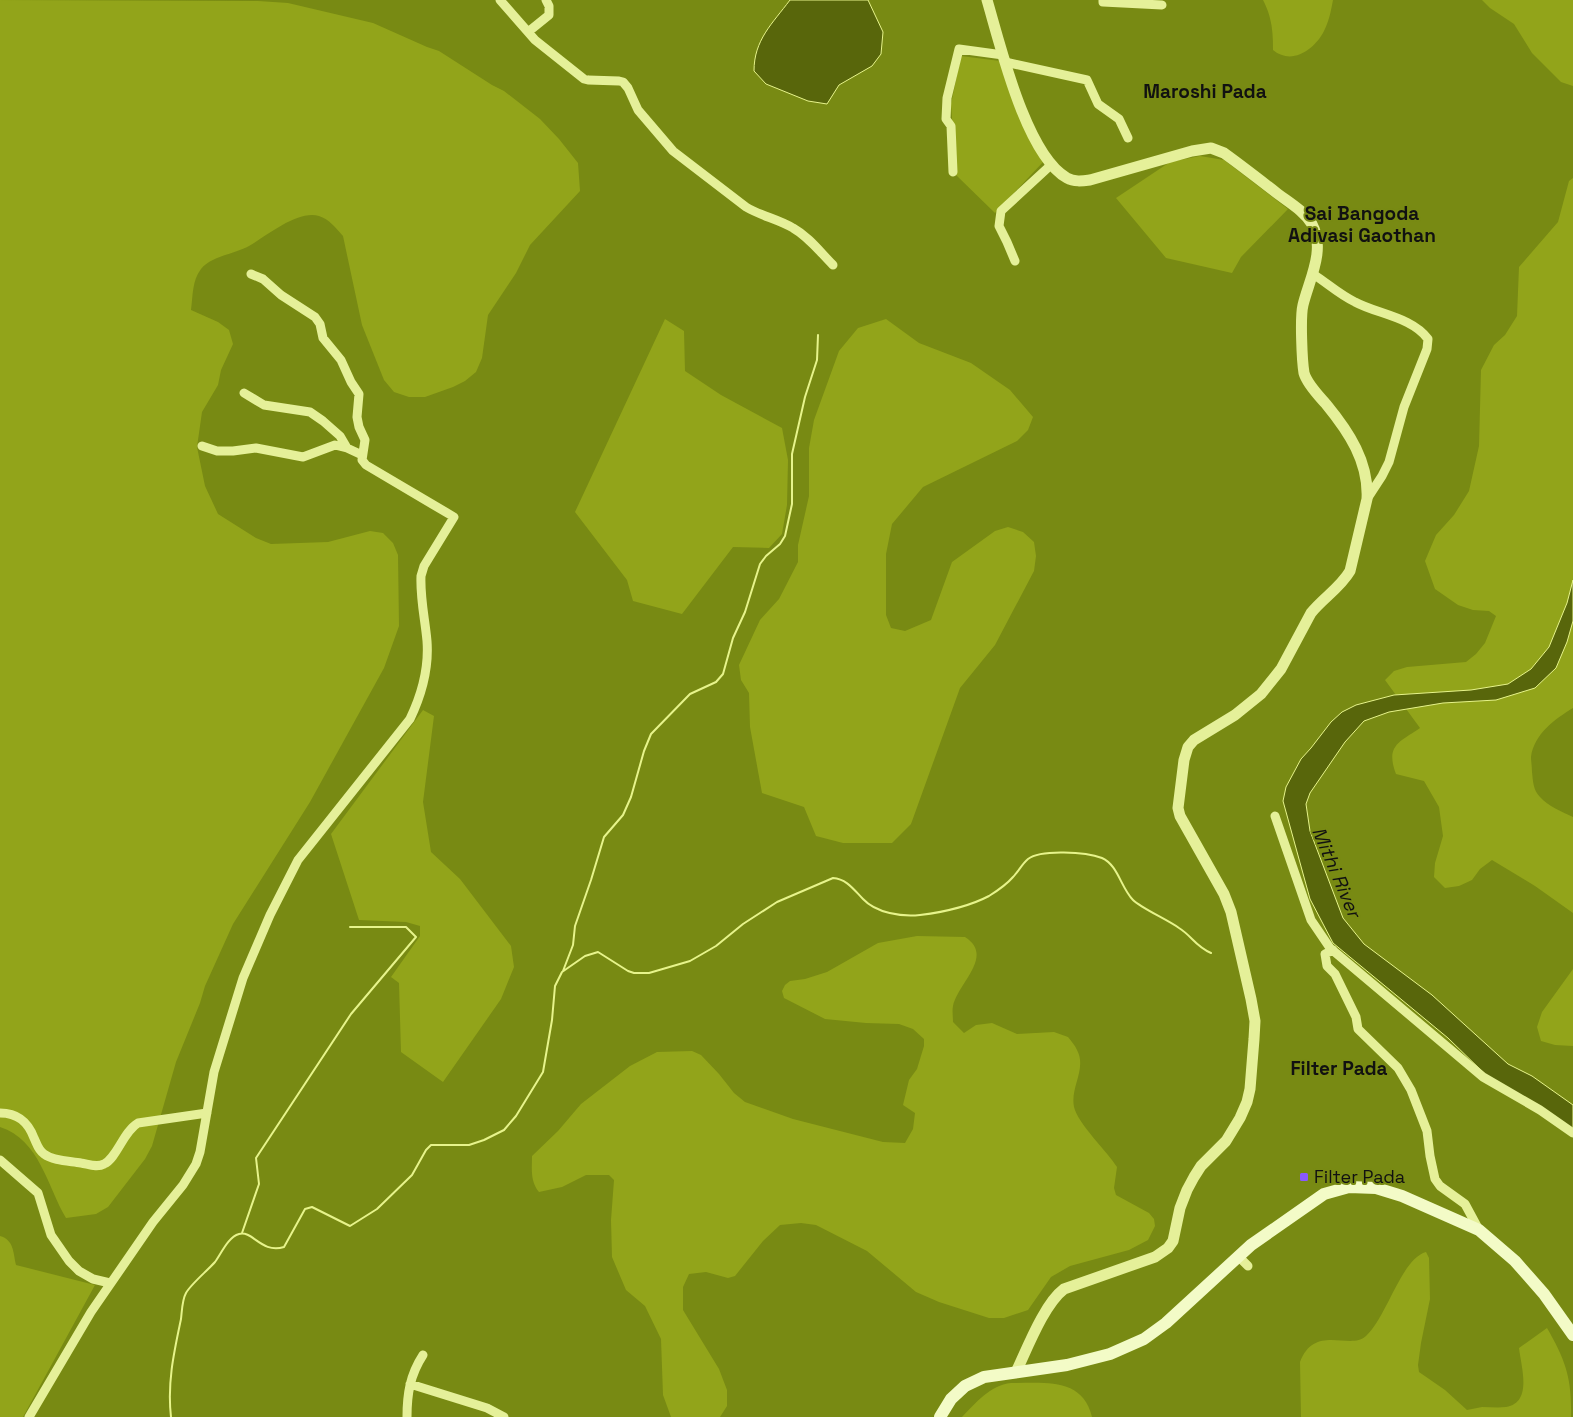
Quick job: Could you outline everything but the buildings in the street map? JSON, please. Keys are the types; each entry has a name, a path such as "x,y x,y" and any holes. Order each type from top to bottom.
{"main road":[{"path":"940,1417 951,1400 965,1386 984,1378 1067,1365 1110,1354 1144,1339 1166,1323 1251,1245 1324,1194 1349,1187 1376,1188 1402,1196 1479,1230 1516,1261 1544,1294 1573,1335"}],"street":[{"path":"500,0 535,40 584,79 623,82 628,88 638,110 673,151 756,214 793,228 805,236 833,265"},
{"path":"528,32 549,15 549,6 546,0"},
{"path":"987,0 1004,58 1031,131 1042,152 1068,178 1080,182 1192,151 1217,149 1301,212 1312,224 1317,237 1317,254 1313,274 1302,307 1304,375 1354,442 1362,464 1367,490 1367,499 1350,571 1344,581 1311,613 1281,669 1261,694 1235,715 1194,740 1188,747 1184,760 1178,808 1180,816 1224,894 1235,927 1251,999 1255,1021 1250,1089 1247,1102 1226,1141 1201,1166 1187,1190 1180,1208 1173,1241 1168,1248 1155,1258 1064,1289 1057,1294 1016,1372"},
{"path":"1103,0 1103,2 1162,5"},
{"path":"953,172 951,126 946,119 947,105 959,49 1004,58 1087,80 1098,104 1118,119 1128,138"},
{"path":"1015,261 1008,242 999,226 1000,211 1052,164"},
{"path":"29,1417 110,1284 153,1222 183,1185 196,1164 200,1152 214,1072 243,978 270,915 298,860 410,719 419,700 424,680 427,642 421,576 424,566 454,517 366,465 362,460 365,440 357,417 359,394 341,360 323,338 320,324 314,317 280,295 263,280 251,274"},
{"path":"1313,274 1351,300 1365,307 1384,312 1419,330 1428,339 1427,349 1404,407 1389,462 1367,499"},
{"path":"244,393 264,405 310,412 340,436 347,448"},
{"path":"202,446 217,451 256,448 303,457 335,445 362,455"},
{"path":"1275,816 1311,920 1333,950 1484,1077 1540,1110 1573,1133"},
{"path":"1333,950 1325,954 1327,966 1335,974 1356,1018 1358,1029 1398,1068 1411,1090 1427,1131 1435,1179 1440,1186 1465,1204 1479,1230"},
{"path":"0,1113 8,1113 20,1117 33,1134 39,1150 45,1155 98,1166 108,1162 132,1127 138,1123 207,1113"},
{"path":"0,1160 38,1193 52,1235 70,1261 79,1271 93,1279 110,1284"},
{"path":"1238,1256 1248,1266"},
{"path":"407,1417 410,1384 416,1366 423,1355"},
{"path":"410,1384 487,1408 504,1417"}],"shaded area":[{"path":"0,0 258,1 288,3 373,23 439,51 504,91 540,119 578,163 580,191 530,245 516,273 488,315 482,358 476,372 465,381 453,387 425,397 409,397 394,392 384,380 362,325 343,236 323,217 310,215 292,220 249,246 211,261 198,274 193,288 191,310 218,322 229,330 233,344 221,370 218,385 202,412 197,447 205,486 218,514 256,538 271,544 328,542 370,531 383,533 393,543 398,555 399,626 384,668 310,802 233,924 205,986 176,1062 152,1146 145,1159 108,1207 96,1214 66,1218 41,1165 33,1153 25,1142 14,1133 0,1127"},
{"path":"790,0 868,0 883,32 881,54 872,66 839,85 827,104 808,101 766,84 754,71 757,50 765,33"},
{"path":"1263,0 1333,0 1331,12 1320,38 1302,53 1288,56 1280,55 1273,50 1271,25"},
{"path":"1482,0 1573,0 1573,86 1561,82 1532,53 1514,24 1490,8"},
{"path":"961,56 1000,61 1044,161 995,213 956,175 951,104"},
{"path":"1200,156 1224,160 1288,209 1241,257 1232,273 1166,258 1116,198 1170,162"},
{"path":"1573,178 1573,708 1546,728 1536,741 1531,757 1533,782 1538,794 1551,806 1573,817 1573,913 1535,886 1492,860 1480,869 1472,880 1459,886 1445,888 1434,877 1435,863 1443,836 1439,807 1424,781 1396,774 1392,757 1396,745 1420,728 1385,680 1394,671 1407,667 1466,662 1485,643 1496,616 1489,611 1473,610 1458,605 1435,589 1425,561 1436,535 1454,515 1469,491 1479,446 1481,370 1494,345 1505,335 1517,316 1519,267 1558,222 1569,181"},
{"path":"665,319 684,331 685,371 721,395 782,428 788,460 787,505 782,534 769,548 733,547 682,614 633,601 627,580 575,512"},
{"path":"886,319 919,343 971,363 1010,390 1033,417 1028,430 1017,441 923,487 892,524 886,554 886,615 891,628 905,631 931,620 952,562 995,531 1008,527 1023,532 1034,542 1036,556 1034,571 995,645 960,688 911,824 892,843 843,843 816,836 804,807 762,793 750,727 749,693 741,680 739,665 760,620 779,599 798,562 798,545 809,496 809,448 814,420 839,351 858,328"},
{"path":"1573,580 1573,621 1567,642 1556,668 1535,688 1496,700 1443,703 1389,712 1364,721 1345,742 1310,793 1306,804 1310,831 1343,918 1364,944 1432,995 1508,1064 1532,1076 1573,1105 1573,1131 1486,1075 1448,1038 1333,943 1310,899 1283,801 1286,787 1301,759 1331,722 1342,712 1356,705 1394,695 1471,690 1508,684 1531,669 1549,647 1567,603"},
{"path":"423,710 434,716 423,802 431,852 460,879 511,946 514,967 501,999 443,1082 401,1052 399,983 391,977 420,936 420,926 406,922 359,920 331,834"},
{"path":"917,936 965,937 973,944 976,961 956,997 953,1008 953,1022 964,1033 976,1025 992,1023 1017,1034 1054,1032 1068,1037 1073,1043 1080,1057 1073,1100 1074,1107 1081,1121 1117,1167 1114,1188 1116,1195 1149,1213 1154,1219 1155,1226 1148,1240 1129,1250 1070,1266 1051,1277 1028,1310 1004,1318 989,1318 939,1302 916,1292 867,1251 816,1225 801,1223 780,1225 763,1241 735,1276 728,1278 706,1272 689,1274 683,1287 683,1310 719,1369 727,1390 727,1406 720,1417 671,1417 663,1395 661,1339 645,1306 626,1290 612,1257 611,1220 614,1180 609,1175 586,1175 562,1187 539,1192 533,1179 532,1156 558,1131 581,1104 630,1066 657,1052 692,1051 701,1055 734,1093 745,1102 793,1119 883,1142 905,1143 913,1129 915,1113 903,1105 909,1080 917,1069 924,1046 924,1039 913,1029 899,1024 825,1019 784,998 782,991 790,981 805,979 827,972 878,943"},
{"path":"1573,969 1573,1046 1555,1045 1541,1041 1537,1027 1542,1012"},
{"path":"0,1236 8,1240 16,1265 95,1285 23,1417 0,1417"},
{"path":"1426,1252 1429,1258 1430,1299 1421,1343 1419,1372 1445,1390 1467,1410 1482,1407 1506,1407 1520,1399 1523,1391 1523,1374 1519,1348 1547,1328 1559,1350 1569,1381 1571,1417 1301,1417 1300,1362 1306,1350 1314,1344 1323,1341 1351,1341 1359,1340 1366,1336 1381,1316 1409,1265"},
{"path":"1049,1383 1071,1389 1080,1395 1087,1404 1092,1417 962,1417 990,1391 1003,1384"}],"waterway":[{"path":"563,971 573,945 575,926 604,837 623,815 631,797 644,751 651,734 690,694 716,682 723,674 733,638 745,612 760,564 780,544 785,536 792,504 792,454 805,397 817,360 818,335"},
{"path":"171,1417 170,1392 172,1368 183,1302 188,1289 215,1262 228,1242 235,1236 244,1234 269,1247 284,1247 305,1209 312,1207 350,1226 377,1209 412,1175 426,1150 431,1145 469,1145 504,1130 516,1116 543,1072 552,1020 555,986 562,972 585,956 598,952 634,973 649,973 690,961 716,946 743,924 777,902 833,878 842,880 868,904 882,911 897,915 929,914 947,911 973,903 999,890 1028,859 1043,854 1064,852 1095,856 1107,861 1116,871 1133,900 1179,928 1211,953"},
{"path":"242,1233 259,1184 256,1158 351,1014 416,937 406,927 350,927"}],"place":[{"name":"Filter Pada","path":"1304,1177"}],"district":[{"name":"Maroshi Pada","path":"1205,91"},
{"name":"Sai Bangoda Adivasi Gaothan","path":"1362,224"},
{"name":"Filter Pada","path":"1339,1068"}],"water label":[{"name":"Mithi River","path":"1337,872"}]}
